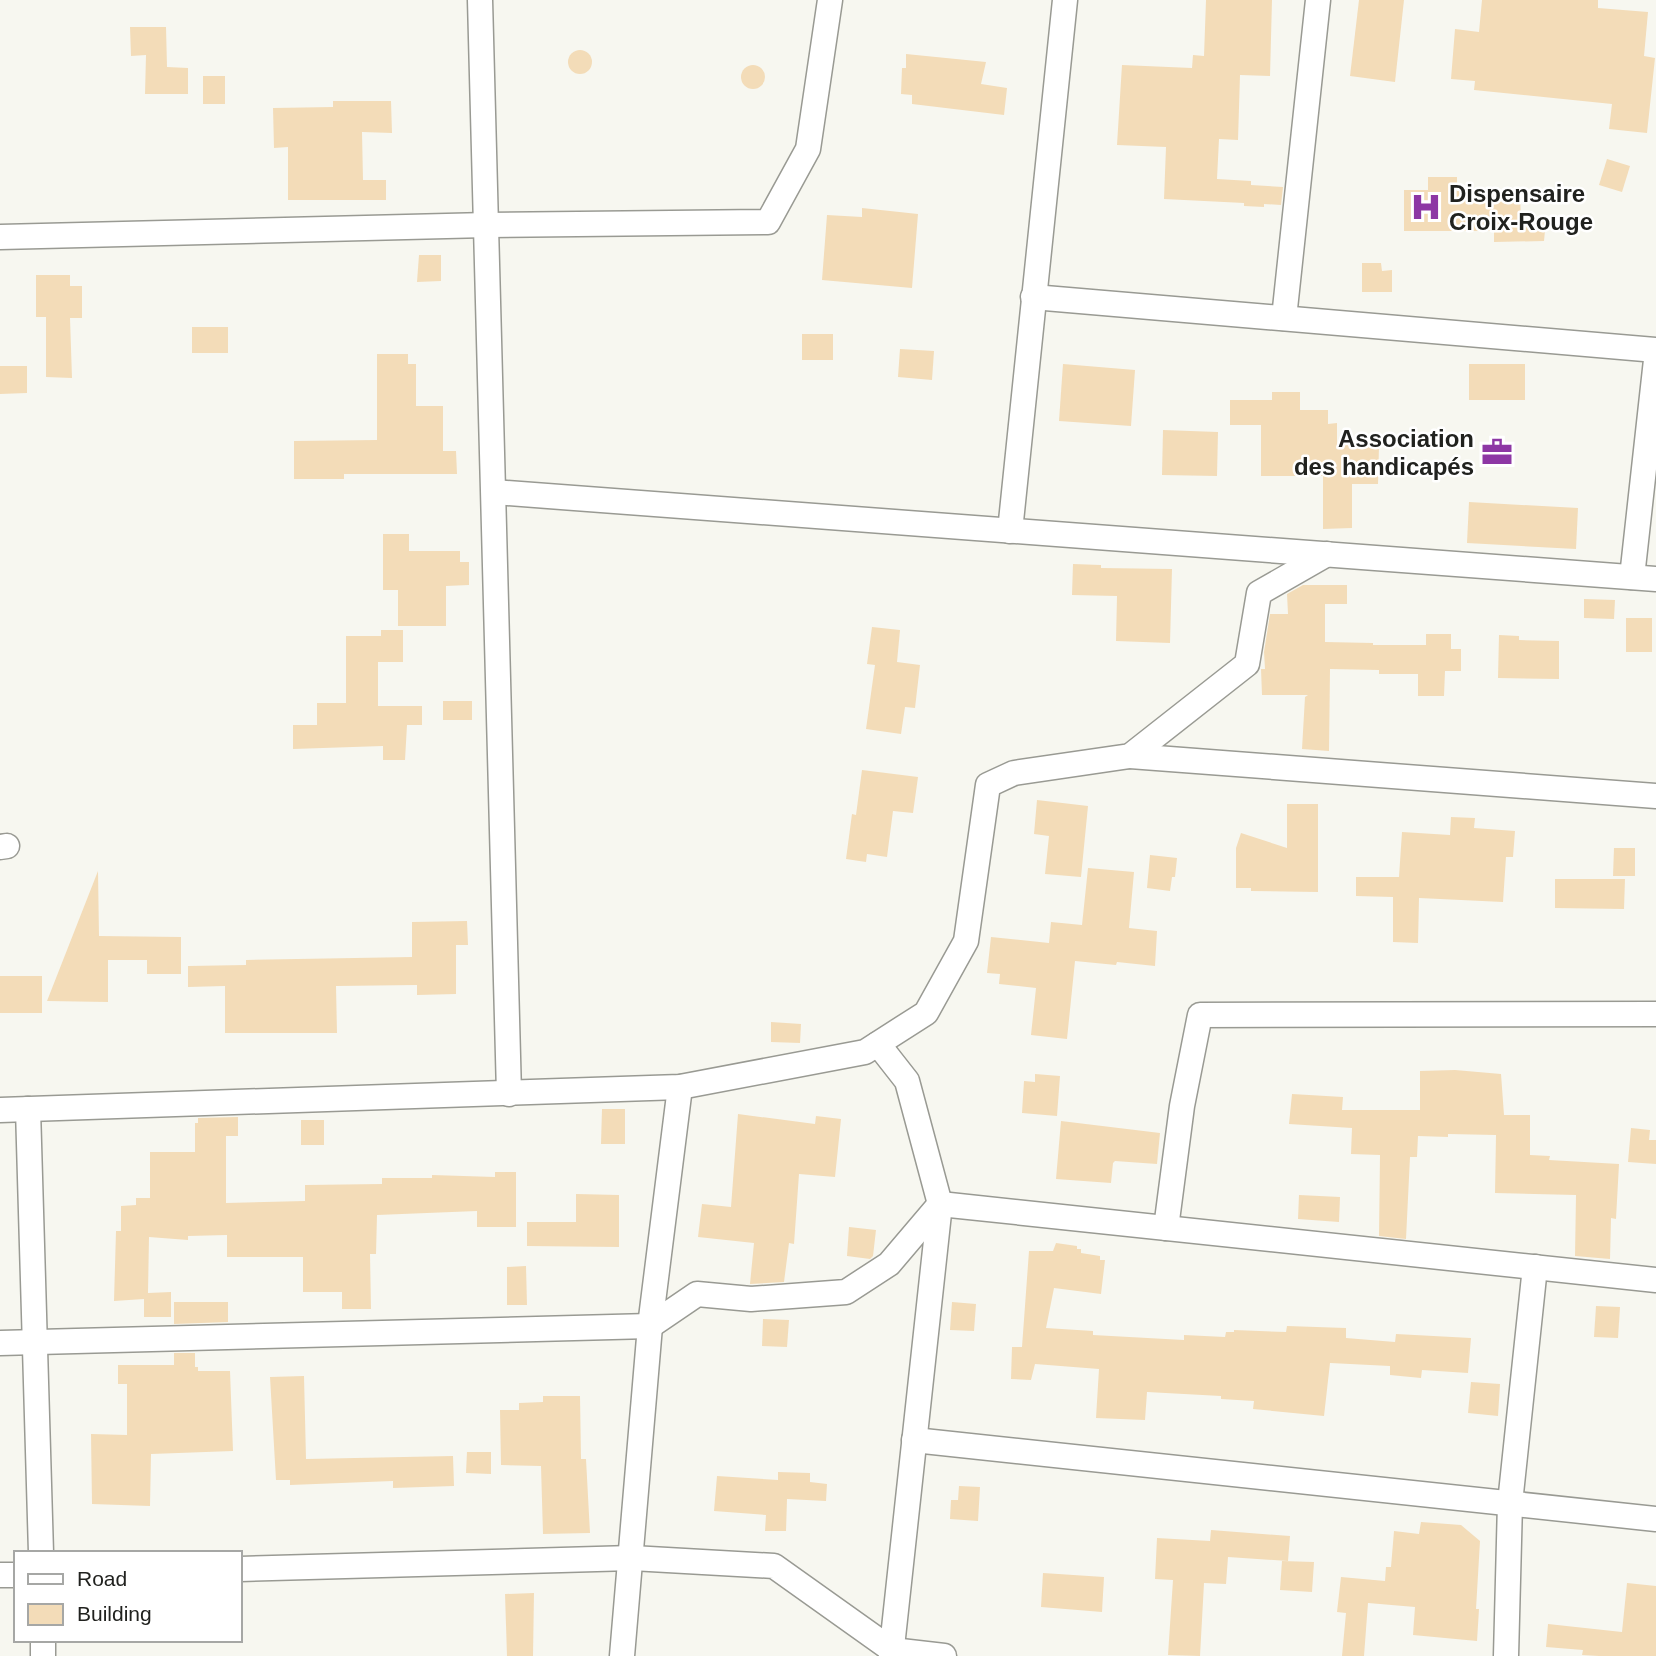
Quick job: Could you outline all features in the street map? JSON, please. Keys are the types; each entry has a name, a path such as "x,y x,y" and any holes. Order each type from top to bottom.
{"street":[{"path":"480,0 509,1094"},
{"path":"0,237 487,225 768,222 808,149 830,0"},
{"path":"1010,531 1065,0"},
{"path":"1284,318 1318,0"},
{"path":"1033,297 1656,350"},
{"path":"494,492 1644,578 1656,360"},
{"path":"1130,756 1247,664 1259,593 1327,554"},
{"path":"0,1110 680,1087 865,1052 926,1013 966,941 988,785 1014,773 1130,756 1656,796"},
{"path":"1166,1228 1182,1107 1200,1015 1656,1014"},
{"path":"878,1044 907,1081 940,1204 892,1653"},
{"path":"622,1656 650,1326 680,1087"},
{"path":"28,1109 41,1551"},
{"path":"940,1204 1656,1280"},
{"path":"0,1343 650,1326 696,1294 751,1299 846,1293 889,1264 940,1204"},
{"path":"1506,1656 1510,1503 1535,1267"},
{"path":"914,1440 1656,1519"},
{"path":"242,1569 632,1558 774,1566 892,1653 944,1656"}],"building":[{"path":"1206,0 1272,0 1270,76 1240,75 1238,140 1219,139 1217,179 1251,181 1251,185 1283,187 1281,205 1244,206 1244,203 1164,199 1166,147 1117,145 1122,65 1192,68 1193,55 1204,56"},
{"path":"1359,0 1404,0 1395,82 1350,76"},
{"path":"1482,0 1598,0 1598,8 1648,12 1644,56 1655,58 1647,133 1609,129 1612,104 1474,90 1475,81 1451,79 1455,29 1479,32"},
{"path":"130,27 166,27 167,67 188,68 188,94 145,94 146,55 131,56"},
{"path":"580,50 588,54 592,62 588,70 580,74 572,70 568,62 572,54"},
{"path":"906,54 986,62 981,84 1007,88 1004,115 912,104 912,95 901,94 902,68 906,68"},
{"path":"753,65 761,69 765,77 761,85 753,89 745,85 741,77 745,69"},
{"path":"203,76 225,76 225,104 203,104"},
{"path":"333,101 391,101 392,133 362,132 363,180 386,180 386,200 288,200 288,147 274,148 273,108 333,107"},
{"path":"1607,159 1630,166 1622,192 1599,185"},
{"path":"1428,177 1457,177 1457,191 1476,191 1476,195 1520,194 1521,220 1546,220 1544,241 1494,242 1494,231 1404,231 1404,190 1428,190"},
{"path":"862,208 918,214 912,288 822,280 827,215 862,217"},
{"path":"419,255 441,255 441,281 417,282"},
{"path":"1362,263 1381,263 1382,271 1392,270 1392,292 1362,292"},
{"path":"36,275 70,275 70,286 82,286 82,318 70,318 72,378 46,377 46,317 36,317"},
{"path":"192,327 228,327 228,353 192,353"},
{"path":"802,334 833,334 833,360 802,360"},
{"path":"900,349 934,351 932,380 898,377"},
{"path":"377,354 408,354 408,364 416,364 416,406 443,406 443,451 456,451 457,474 344,474 344,479 294,479 294,441 377,440"},
{"path":"1063,364 1135,370 1131,426 1059,421"},
{"path":"1469,364 1525,364 1525,400 1469,400"},
{"path":"0,366 27,366 27,393 0,394"},
{"path":"1272,392 1300,392 1300,410 1328,410 1328,424 1337,423 1337,445 1379,446 1378,484 1352,484 1352,528 1323,529 1323,476 1261,476 1261,425 1230,425 1230,400 1272,400"},
{"path":"1163,430 1218,432 1217,476 1162,475"},
{"path":"1469,502 1578,508 1576,549 1467,543"},
{"path":"383,534 409,534 409,551 460,551 460,562 469,562 469,585 446,586 446,626 398,626 398,590 383,590"},
{"path":"1073,564 1101,565 1101,568 1172,569 1170,643 1116,641 1117,596 1072,595"},
{"path":"1303,585 1347,585 1347,604 1325,604 1325,642 1426,645 1426,634 1451,634 1451,649 1461,649 1461,671 1445,671 1444,696 1418,696 1418,674 1379,674 1379,670 1330,669 1329,751 1302,749 1305,697 1308,695 1262,695 1261,669 1265,669 1264,652 1270,614 1288,614 1287,594"},
{"path":"1584,599 1615,600 1614,619 1584,618"},
{"path":"1626,618 1652,618 1652,652 1626,652"},
{"path":"872,627 900,630 897,662 920,665 915,708 905,707 901,734 866,729 875,665 867,664"},
{"path":"381,630 403,630 403,662 378,662 378,706 422,706 422,725 407,725 405,760 383,760 383,746 293,749 293,725 317,725 317,703 346,703 346,636 381,636"},
{"path":"1499,635 1519,636 1519,640 1559,641 1559,679 1498,678"},
{"path":"443,701 472,701 472,720 443,720"},
{"path":"862,770 918,777 913,813 893,811 887,857 867,854 866,862 846,859"},
{"path":"1037,800 1088,806 1081,877 1045,874 1049,836 1034,834"},
{"path":"1287,804 1318,804 1318,892 1251,891 1251,888 1236,888 1236,848 1241,833 1287,848"},
{"path":"1451,817 1475,818 1474,828 1515,831 1513,857 1506,857 1503,902 1419,898 1418,943 1393,942 1393,897 1356,896 1356,877 1399,877 1402,832 1450,835"},
{"path":"1614,848 1635,848 1635,876 1613,876"},
{"path":"1150,855 1177,858 1170,891 1147,888"},
{"path":"1088,868 1134,872 1129,928 1157,931 1155,966 1075,961 1067,1039 1031,1035 1036,988 999,984 1000,974 987,973 991,937 1049,943 1051,922 1082,925"},
{"path":"98,871 99,936 181,937 181,974 147,974 147,960 108,960 108,1002 47,1001"},
{"path":"1555,879 1625,879 1624,909 1555,908"},
{"path":"467,921 468,945 456,945 456,994 417,995 417,985 336,986 337,1033 225,1033 225,986 188,987 188,966 246,965 246,960 412,957 412,922"},
{"path":"0,976 42,976 42,1013 0,1013"},
{"path":"771,1022 801,1024 800,1043 771,1042"},
{"path":"1455,1070 1501,1074 1504,1115 1530,1115 1530,1155 1550,1156 1549,1160 1619,1164 1616,1219 1611,1218 1610,1259 1575,1256 1576,1195 1495,1193 1496,1135 1418,1136 1417,1157 1410,1157 1406,1239 1379,1236 1380,1155 1351,1154 1352,1128 1289,1124 1292,1094 1343,1097 1342,1110 1420,1110 1420,1071"},
{"path":"1035,1074 1060,1076 1057,1116 1022,1113 1024,1081 1035,1082"},
{"path":"602,1109 625,1109 625,1144 601,1144"},
{"path":"738,1114 815,1124 816,1116 841,1119 835,1177 799,1174 794,1244 789,1243 784,1282 750,1284 754,1243 698,1237 702,1204 731,1207"},
{"path":"238,1117 238,1136 226,1136 226,1203 305,1201 305,1185 382,1184 382,1178 432,1178 432,1175 495,1177 495,1172 516,1172 516,1227 477,1227 477,1211 377,1215 376,1254 370,1254 371,1309 342,1309 342,1292 303,1292 303,1257 227,1257 227,1235 188,1236 188,1240 149,1237 148,1293 171,1292 171,1317 144,1317 144,1299 114,1301 116,1231 121,1231 121,1206 136,1205 136,1198 150,1198 150,1152 195,1152 195,1123 198,1123 198,1118"},
{"path":"301,1120 324,1120 324,1145 301,1145"},
{"path":"1061,1121 1160,1133 1157,1164 1115,1161 1111,1183 1056,1179"},
{"path":"1631,1128 1650,1130 1649,1140 1656,1140 1656,1164 1628,1162"},
{"path":"576,1194 619,1195 619,1247 527,1246 527,1222 576,1222"},
{"path":"1299,1195 1340,1197 1339,1222 1298,1219"},
{"path":"849,1227 876,1230 873,1256 870,1259 847,1256"},
{"path":"1056,1243 1077,1246 1081,1253 1100,1256 1100,1260 1105,1260 1101,1294 1054,1288 1046,1328 1093,1331 1093,1335 1184,1340 1184,1335 1225,1337 1226,1332 1234,1330 1286,1332 1287,1326 1346,1328 1346,1338 1395,1342 1396,1334 1471,1338 1468,1373 1422,1370 1421,1378 1390,1375 1390,1366 1330,1363 1324,1416 1253,1409 1254,1401 1221,1399 1221,1396 1147,1392 1145,1420 1096,1418 1099,1369 1035,1364 1031,1380 1011,1379 1012,1347 1022,1347 1029,1251 1053,1251"},
{"path":"526,1266 527,1305 507,1305 507,1267"},
{"path":"174,1302 228,1302 228,1322 174,1324"},
{"path":"952,1302 976,1304 974,1331 950,1330"},
{"path":"1596,1306 1620,1307 1618,1338 1594,1337"},
{"path":"763,1319 789,1320 787,1347 762,1346"},
{"path":"174,1353 195,1353 195,1367 198,1367 198,1371 230,1371 233,1451 151,1454 150,1506 92,1504 91,1434 127,1435 127,1384 118,1384 118,1365 174,1365"},
{"path":"304,1376 306,1459 453,1456 454,1486 393,1488 393,1481 290,1485 290,1480 276,1480 270,1377"},
{"path":"1471,1382 1500,1384 1498,1416 1468,1413"},
{"path":"543,1396 580,1396 581,1459 586,1459 590,1533 543,1534 541,1466 501,1465 500,1410 519,1410 519,1403 543,1402"},
{"path":"467,1452 491,1452 491,1474 466,1473"},
{"path":"778,1472 810,1473 810,1482 827,1484 826,1501 787,1499 786,1531 765,1531 766,1515 714,1511 717,1476 778,1480"},
{"path":"959,1486 980,1487 978,1521 950,1519 951,1500 958,1500"},
{"path":"1421,1522 1461,1525 1480,1541 1477,1641 1413,1635 1415,1607 1368,1603 1364,1656 1342,1656 1346,1613 1337,1612 1341,1577 1385,1581 1386,1567 1391,1567 1394,1531 1419,1534"},
{"path":"1211,1530 1290,1536 1288,1561 1228,1557 1226,1584 1204,1583 1200,1656 1168,1655 1173,1580 1155,1579 1157,1538 1210,1541"},
{"path":"1282,1561 1314,1562 1312,1592 1280,1590"},
{"path":"1043,1573 1104,1577 1102,1612 1041,1607"},
{"path":"1627,1583 1656,1586 1656,1656 1582,1655 1583,1650 1546,1647 1548,1624 1622,1632"},
{"path":"534,1593 533,1656 507,1656 505,1594"}],"place":[{"name":"Dispensaire Croix-Rouge","path":"1426,207"},
{"name":"Association des handicapés","path":"1497,452"}]}
